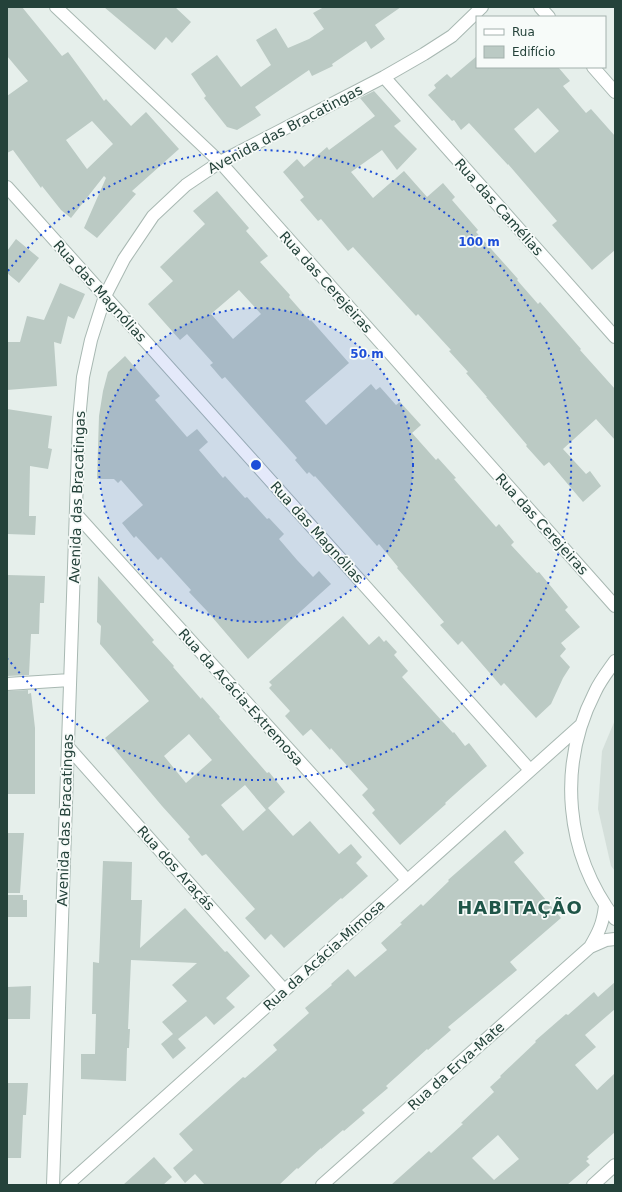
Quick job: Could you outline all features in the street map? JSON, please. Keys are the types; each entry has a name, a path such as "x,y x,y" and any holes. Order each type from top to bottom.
{"street":[{"name":"Rua das Cerejeiras","path":"56,7 220,162 615,606"},
{"name":"Avenida das Bracatingas","path":"53,1185 80,420 84,377 92,340 105,296 124,259 153,216 186,185 220,162 384,77 424,54 452,36 482,7"},
{"path":"540,7 548,16"},
{"path":"594,68 615,92"},
{"name":"Rua das Camélias","path":"384,77 615,337"},
{"name":"Rua das Magnólias","path":"7,187 530,770"},
{"name":"Rua da Acácia-Extremosa","path":"76,514 407,880"},
{"path":"615,661 595,691 581,725 572,762 571,799 576,837 587,873 605,906 615,919"},
{"path":"7,684 70,680"},
{"name":"Rua da Acácia-Mimosa","path":"67,1185 581,725"},
{"name":"Rua dos Araçás","path":"68,746 284,990"},
{"name":"Rua da Erva-Mate","path":"322,1185 590,947 600,931 604,920 605,906"},
{"name":"Rua da Erva-Mate","path":"590,947 606,940 615,939"},
{"path":"592,1185 615,1165"}],"shaded area":[{"path":"615,720 615,871 611,866 598,809 602,751"}],"building":[{"path":"7,7 22,7 62,56 68,52 104,101 106,99 131,126 146,112 179,149 132,191 136,194 97,238 84,228 106,178 104,176 71,218 61,210 42,186 41,188 13,150 7,153 7,96 28,81 7,56","holes":["92,121 113,144 87,169 66,140"]},
{"path":"104,7 175,7 191,22 172,43 166,37 155,50"},
{"path":"324,7 401,7 375,25 385,39 371,49 366,41 332,64 333,66 312,76 309,70 255,107 261,115 237,130 227,127 204,98 206,96 191,74 217,55 241,87 271,65 256,40 276,28 288,48 309,39 324,29 313,13"},
{"path":"476,57 476,68 559,68 570,81 563,86 586,113 591,109 615,136 615,250 592,270 552,225 557,221 508,164 469,123 461,130 454,120 452,121 428,95 436,88 434,85 447,74 451,78","holes":["538,108 559,131 535,153 514,129"]},
{"path":"374,91 401,121 394,126 417,149 397,170 382,150 351,172 373,198 404,171 427,197 443,183 455,197 452,200 478,230 476,232 538,304 540,302 615,389 615,440 596,419 563,449 586,474 590,471 601,486 583,502 549,462 544,466 526,446 527,445 466,373 468,372 449,351 451,350 418,314 416,316 353,247 348,251 321,219 318,221 300,200 304,197 283,172 297,159 304,167 327,147 329,150 375,116 360,98"},
{"path":"217,191 249,228 246,231 268,256 260,262 290,295 289,297 310,321 311,320 349,363 305,401 326,425 371,384 376,390 380,387 396,405 400,402 421,425 412,433 436,460 438,458 456,478 454,479 496,527 499,524 514,542 511,545 537,573 539,572 568,607 565,610 580,627 561,643 566,649 560,656 570,667 563,678 551,704 536,718 504,683 501,686 462,641 458,645 440,625 444,622 397,568 398,567 379,544 377,546 315,476 314,477 309,472 307,474 295,460 297,458 225,377 222,379 210,365 213,363 187,334 180,340 148,304 173,281 160,267 205,224 193,211","holes":["239,290 261,314 233,339 211,314"]},
{"path":"16,239 39,258 19,283 7,273 7,251"},
{"path":"60,283 85,294 74,319 68,316 61,344 54,342 57,386 7,390 7,342 20,342 27,316 44,320"},
{"path":"125,356 160,396 155,400 187,437 197,429 208,442 199,450 223,478 225,476 245,498 247,497 267,519 269,518 284,534 279,539 297,560 313,577 319,571 331,584 248,659 189,592 191,590 161,557 158,560 136,536 134,538 122,523 143,505 121,480 118,483 114,479 97,479 99,416 103,391 108,372"},
{"path":"7,409 52,416 48,448 52,449 48,469 30,466 29,516 36,516 35,535 7,534"},
{"path":"7,575 45,576 44,603 40,603 39,634 31,634 29,675 7,676"},
{"path":"98,576 154,640 152,642 174,666 173,667 201,699 202,697 220,717 219,718 267,773 269,772 285,792 268,808 293,836 310,821 339,854 351,844 362,857 356,863 368,876 284,948 271,934 265,940 245,918 255,909 206,854 202,856 188,839 190,837 105,738 149,701 100,644 101,626 97,622","holes":["189,734 212,760 186,783 164,756","245,785 266,810 243,831 221,805"]},
{"path":"343,616 369,645 379,636 384,642 386,640 397,652 394,655 408,671 402,677 453,733 454,732 465,746 469,743 487,766 400,845 372,813 375,810 362,795 368,789 331,748 330,750 311,729 303,736 285,716 290,711 269,688 272,685 269,682"},
{"path":"28,690 28,694 31,693 35,728 35,794 7,794 7,691"},
{"path":"505,830 524,853 514,862 561,918 510,962 517,970 448,1027 451,1030 428,1050 427,1049 386,1086 388,1088 362,1110 365,1113 321,1148 298,1169 297,1168 279,1185 205,1185 195,1174 185,1183 173,1168 193,1150 179,1134 243,1077 245,1078 277,1050 273,1045 309,1013 305,1008 332,985 331,984 348,969 355,977 387,950 381,943 402,924 400,923 421,904 423,906 449,881 448,880"},
{"path":"7,833 24,833 20,893 7,893"},
{"path":"103,861 132,862 131,900 142,900 140,948 185,908 225,952 227,951 250,976 226,998 235,1007 214,1025 206,1016 178,1039 186,1048 173,1059 161,1044 173,1034 162,1022 187,1001 172,985 197,963 131,960 128,1029 130,1029 129,1048 127,1048 126,1081 81,1079 81,1054 95,1054 96,1014 92,1014 93,962 99,963"},
{"path":"7,895 23,895 23,900 27,900 27,917 7,917"},
{"path":"615,982 615,1009 585,1035 596,1047 575,1065 597,1090 615,1073 615,1132 587,1157 589,1159 586,1161 590,1165 567,1185 391,1185 429,1151 431,1153 463,1124 461,1123 494,1092 490,1087 536,1042 535,1041 594,992 598,997","holes":["498,1135 519,1159 494,1180 472,1158"]},
{"path":"31,986 30,1019 7,1019 7,987"},
{"path":"7,1083 28,1083 26,1115 23,1115 21,1158 7,1158"},
{"path":"154,1157 172,1177 163,1185 123,1185"}],"district":[{"name":"HABITAÇÃO","path":"520,908"}]}
